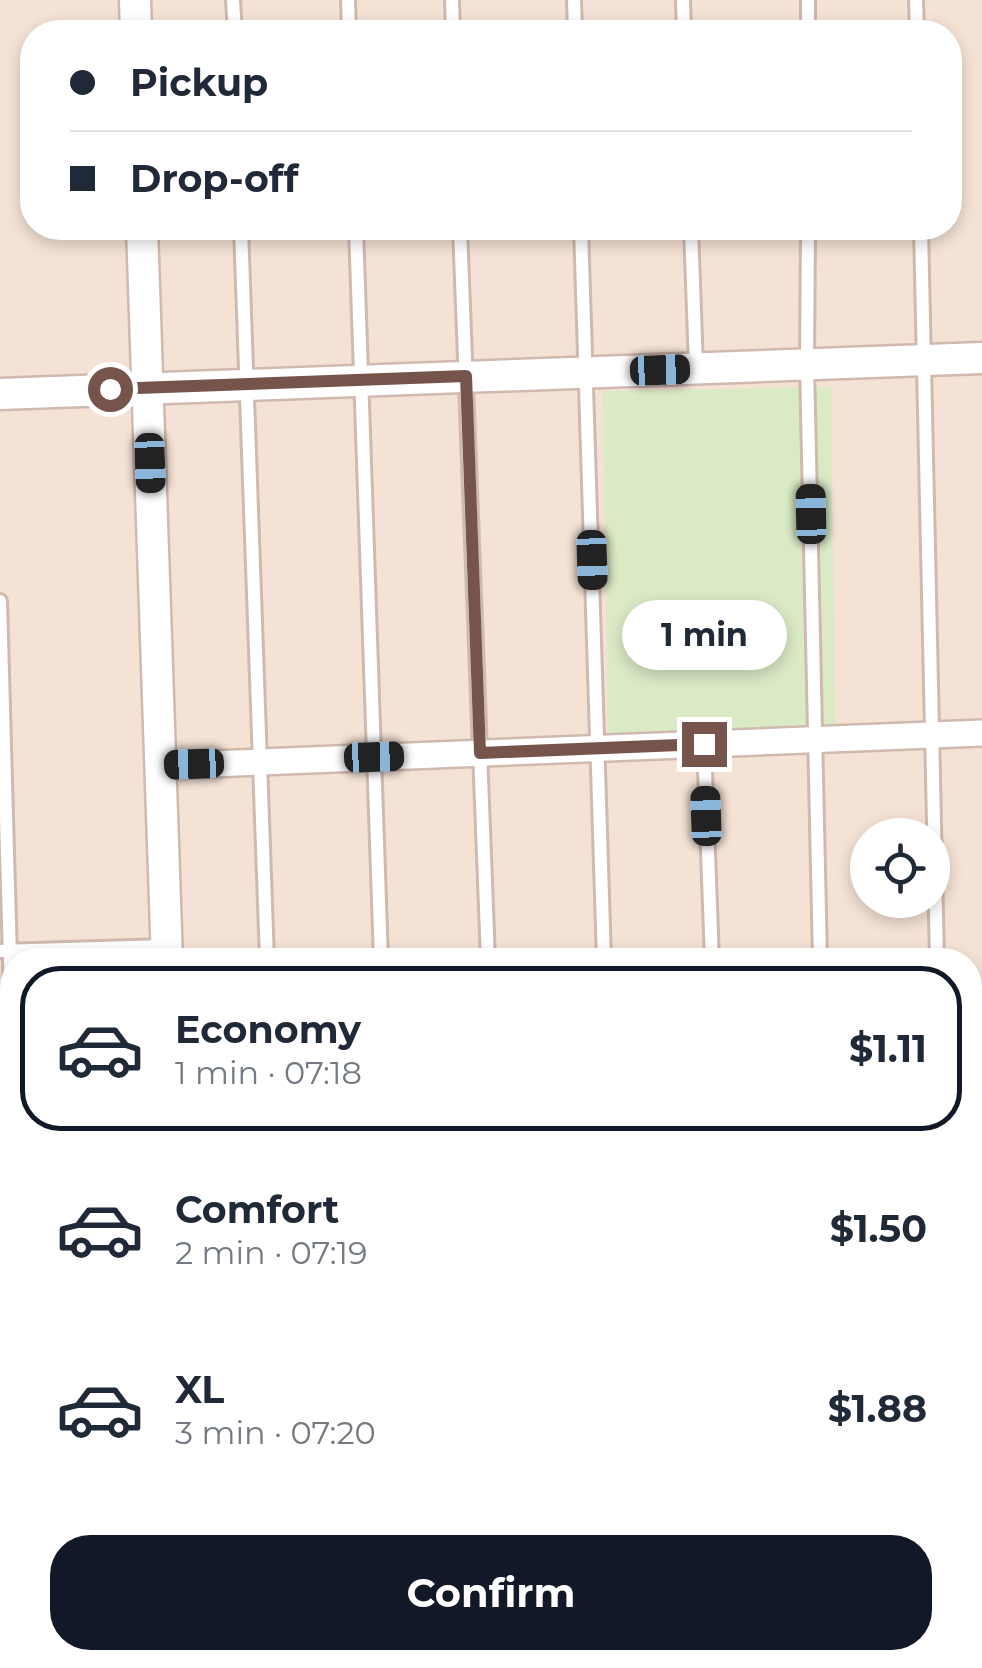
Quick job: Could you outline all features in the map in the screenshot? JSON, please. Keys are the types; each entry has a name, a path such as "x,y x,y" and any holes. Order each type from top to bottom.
{"street":[{"path":"142,240 166,948"},
{"path":"0,394 982,358"},
{"path":"160,766 982,733"}],"lane":[{"path":"242,240 267,948"},
{"path":"356,240 381,948"},
{"path":"460,240 488,948"},
{"path":"581,240 604,948"},
{"path":"691,240 696,369"},
{"path":"808,240 820,948"},
{"path":"921,240 938,948"},
{"path":"0,601 5,948"},
{"path":"704,744 712,948"}],"shaded area":[{"path":"0,0 982,0 982,948 0,948"}],"green space":[{"path":"831,387 835,747 608,751 603,391"}],"route":[{"path":"110,389 466,376 480,753 704,744"}]}
